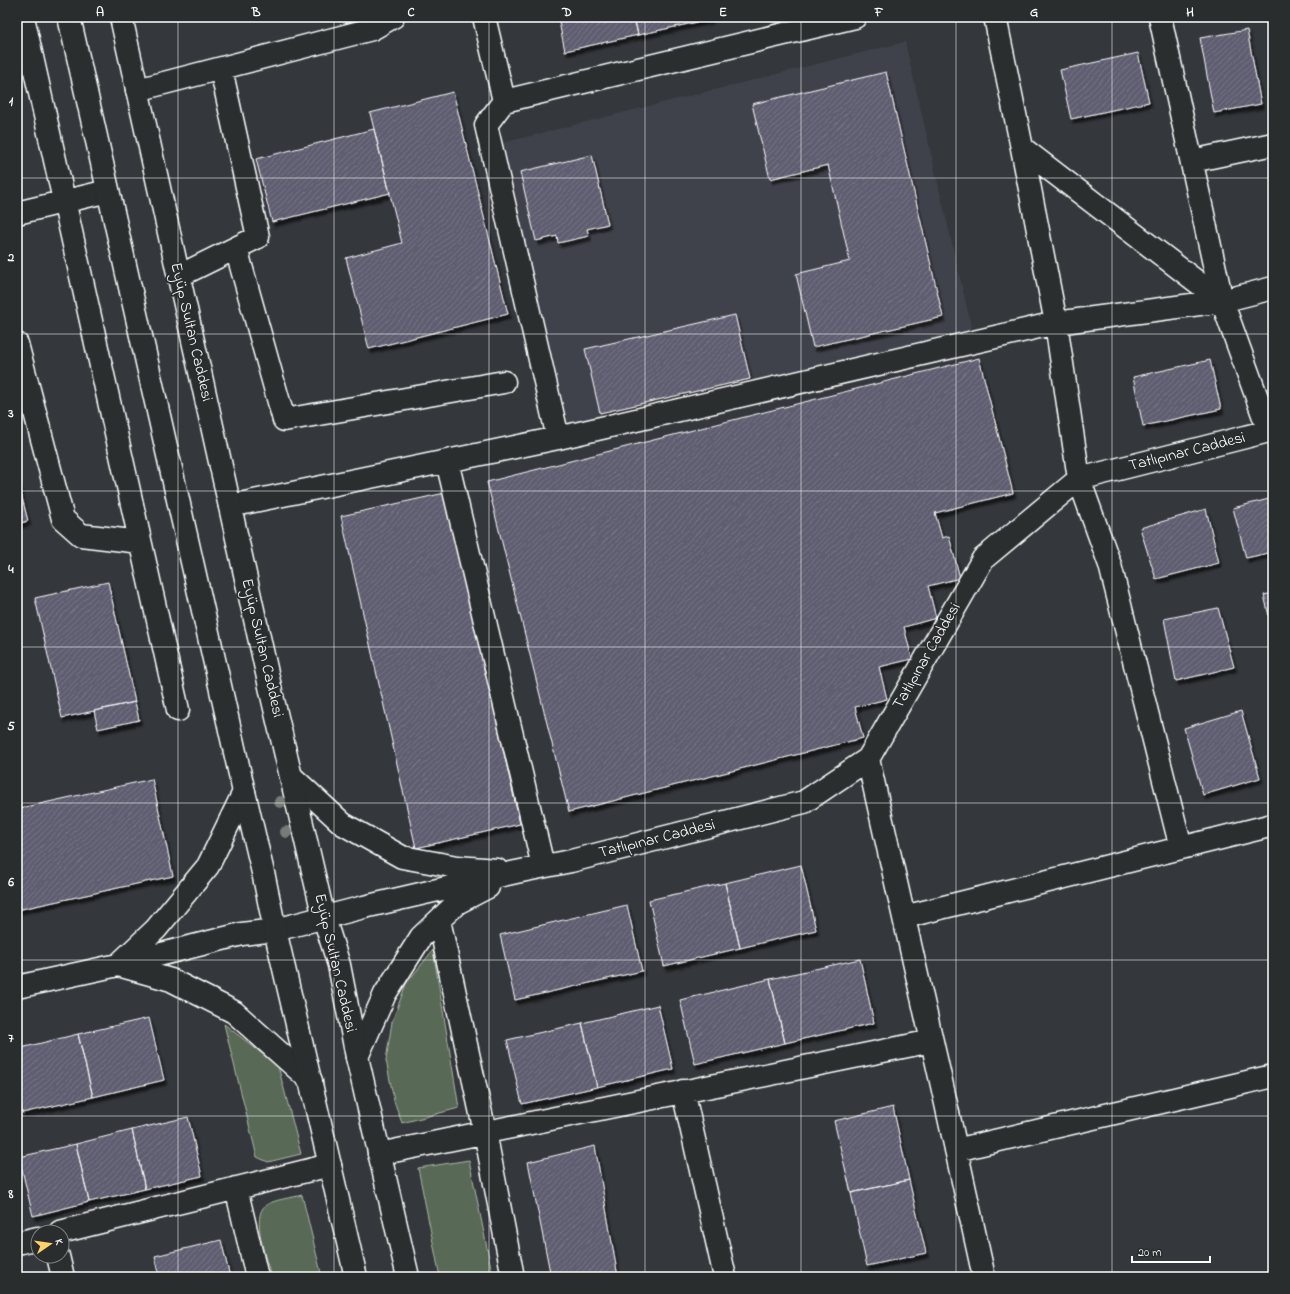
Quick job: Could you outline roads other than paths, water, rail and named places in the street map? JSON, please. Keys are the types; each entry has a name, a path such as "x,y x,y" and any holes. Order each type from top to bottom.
{"street":[{"path":"23,17 178,710"},
{"path":"69,17 275,930 356,1277"},
{"name":"Eyüp Sultan Caddesi","path":"121,17 230,506 324,918 339,965 357,1057 408,1277"},
{"path":"138,90 372,29 393,17"},
{"path":"484,17 504,101"},
{"path":"558,438 486,125 504,101 855,17"},
{"path":"995,17 1056,323 1079,479 1110,565 1181,848"},
{"path":"1160,17 1222,300 1271,430"},
{"path":"179,276 258,237 221,69"},
{"path":"1192,161 1273,144"},
{"path":"1022,148 1222,300"},
{"path":"17,213 108,191"},
{"path":"236,248 284,420 504,382"},
{"path":"230,506 558,438 1056,323 1222,300 1273,288"},
{"path":"17,344 64,519 81,535 140,542"},
{"name":"Tatlıpınar Caddesi","path":"516,872 571,861 804,802 868,758 983,559 1079,479 1271,430"},
{"path":"446,461 543,866"},
{"path":"868,758 984,1277"},
{"path":"292,777 343,824 402,857 457,867 516,872"},
{"path":"118,965 156,929 208,866 244,792"},
{"path":"904,917 1273,825"},
{"path":"17,987 118,965 242,934 275,930 516,872"},
{"path":"357,1057 385,994 421,937 458,903 516,872"},
{"path":"439,920 485,1132 513,1277"},
{"path":"118,965 171,980 234,1012 310,1082"},
{"path":"379,1154 932,1041"},
{"path":"956,1150 1273,1076"},
{"path":"683,1092 725,1277"},
{"path":"70,1230 330,1165"},
{"path":"236,1188 257,1277"},
{"path":"17,1243 30,1240"},
{"path":"60,1264 63,1277"}]}
